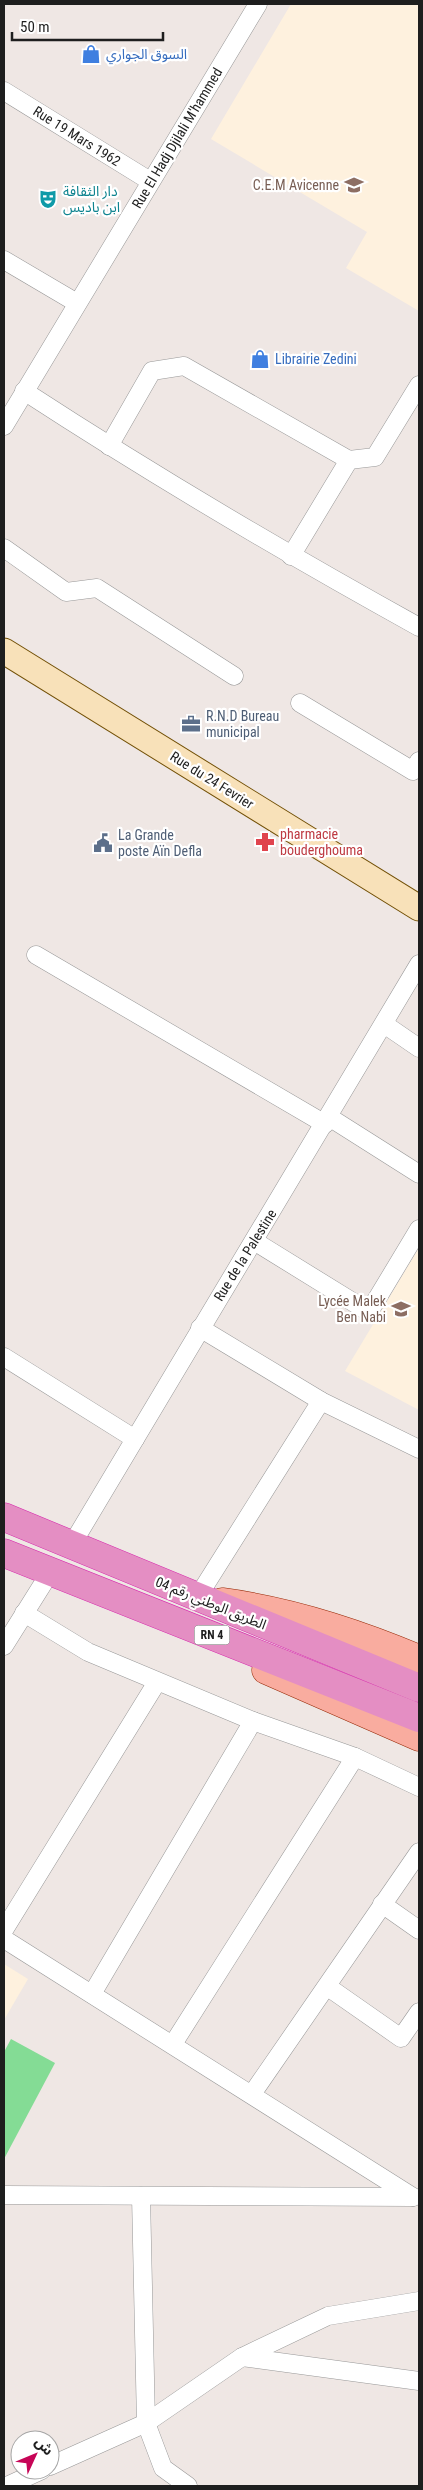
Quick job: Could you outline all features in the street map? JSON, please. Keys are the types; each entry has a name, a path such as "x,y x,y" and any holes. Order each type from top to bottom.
{"highway":[{"name":"الطريق الوطني رقم 04","path":"4,1518 419,1688"},
{"name":"الطريق الوطني رقم 04","path":"4,1553 419,1718"}],"main road":[{"name":"RN 4","path":"197,1598 288,1613 326,1624 419,1659"},
{"name":"RN 4","path":"147,1610 238,1658 419,1737"}],"street":[{"name":"Rue El Hadj Djilali M'hammed","path":"4,426 258,4"},
{"name":"Rue 19 Mars 1962","path":"4,90 150,181"},
{"path":"4,260 78,304"},
{"path":"109,446 152,371 184,366 349,460 375,457 419,385"},
{"path":"24,391 109,446 291,556 419,627"},
{"path":"291,556 349,460"},
{"path":"4,548 66,592 97,588 234,676"},
{"name":"Rue du 24 Fevrier","path":"4,652 419,908"},
{"path":"300,703 413,771 419,761"},
{"path":"36,955 419,1174"},
{"name":"Rue de la Palestine","path":"71,1546 419,964"},
{"path":"384,1024 419,1048"},
{"path":"254,1241 369,1312 419,1229"},
{"path":"200,1328 321,1400 419,1449"},
{"path":"4,1357 135,1439"},
{"path":"197,1598 321,1400"},
{"path":"4,1646 51,1571"},
{"path":"24,1612 88,1652 253,1720 356,1758 419,1787"},
{"path":"4,1930 157,1682"},
{"path":"92,1994 253,1720"},
{"path":"173,2044 356,1758"},
{"path":"252,2094 419,1852"},
{"path":"382,1904 419,1930"},
{"path":"4,1939 416,2196"},
{"path":"328,1986 401,2038 419,2012"},
{"path":"4,2195 416,2196"},
{"path":"141,2196 146,2423 163,2468 188,2486"},
{"path":"60,2462 146,2423 242,2358 328,2316 419,2301"},
{"path":"242,2358 419,2381"},
{"path":"7,2486 20,2480"}],"shaded area":[{"name":"C.E.M Avicenne","path":"291,4 419,4 419,311 346,268 367,232 211,139"},
{"name":"Lycée Malek Ben Nabi","path":"419,1248 419,1410 345,1371"},
{"path":"4,1964 28,1979 4,2020"}],"green space":[{"path":"11,2039 55,2063 4,2159 4,2052"}],"place":[{"name":"السوق الجواري","path":"91,54"},
{"name":"C.E.M Avicenne","path":"354,185"},
{"name":"دار الثقافة ابن باديس","path":"48,199"},
{"name":"Librairie Zedini","path":"260,359"},
{"name":"R.N.D Bureau municipal","path":"191,724"},
{"name":"pharmacie bouderghouma","path":"265,842"},
{"name":"La Grande poste Aïn Defla","path":"103,843"},
{"name":"Lycée Malek Ben Nabi","path":"401,1309"}]}
